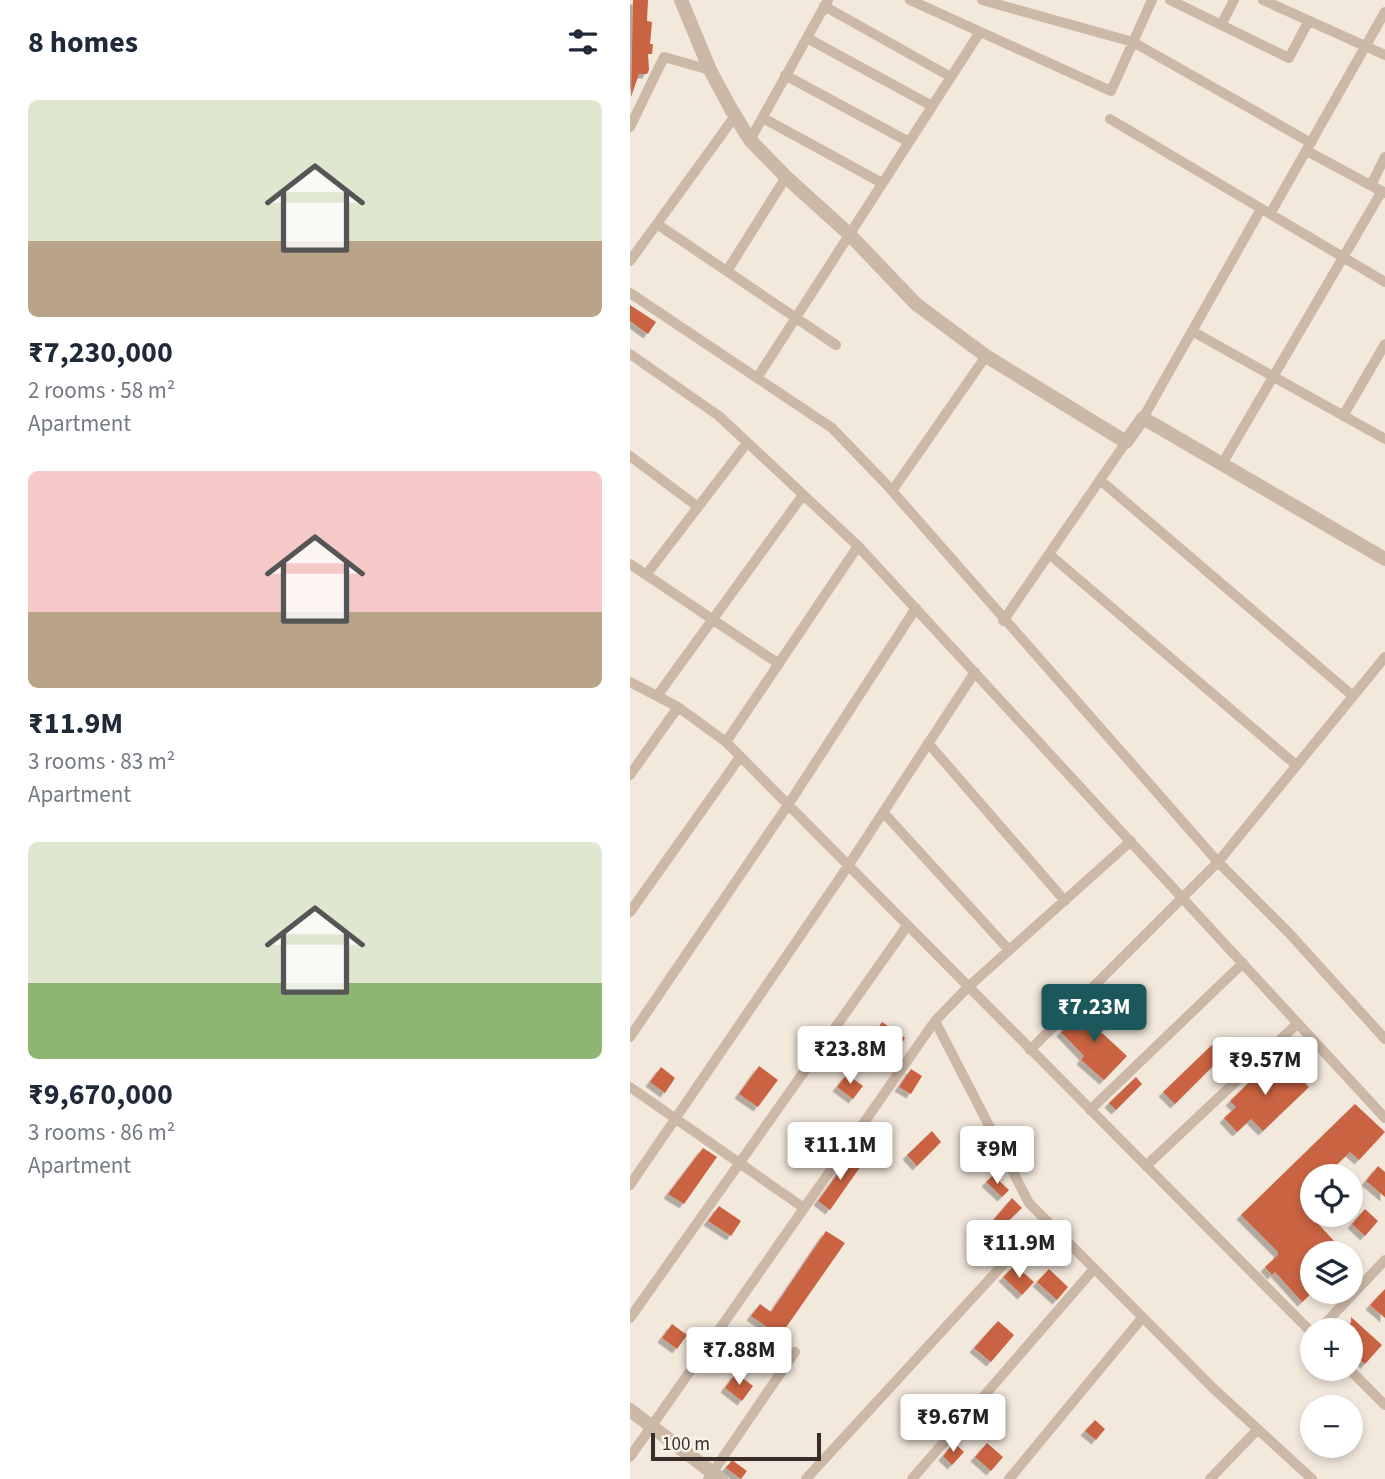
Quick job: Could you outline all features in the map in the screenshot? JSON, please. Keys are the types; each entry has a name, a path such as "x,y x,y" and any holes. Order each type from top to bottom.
{"street":[{"path":"681,0 710,71 735,116 750,141 786,177 849,234 916,304 986,356 1126,442"},
{"path":"910,0 1111,91 1149,1"},
{"path":"982,0 1133,42 1384,192 1222,464"},
{"path":"1170,0 1289,58 1308,22"},
{"path":"1221,25 1234,0"},
{"path":"1263,0 1385,55"},
{"path":"750,141 826,3 951,77"},
{"path":"1003,621 1143,418 1192,331 1309,147 1385,12"},
{"path":"757,378 980,32"},
{"path":"807,38 932,106"},
{"path":"630,127 664,57 710,71"},
{"path":"785,75 909,142"},
{"path":"630,261 735,116"},
{"path":"763,118 882,183"},
{"path":"1110,118 1385,282"},
{"path":"1371,185 1385,157"},
{"path":"726,271 786,177"},
{"path":"657,225 836,345"},
{"path":"630,293 832,428 892,491 1003,621 1218,862 1289,933 1385,1039"},
{"path":"1192,331 1385,439"},
{"path":"1343,416 1385,344"},
{"path":"630,354 719,416 858,546 1385,1118"},
{"path":"892,491 986,356"},
{"path":"1143,418 1385,559"},
{"path":"646,575 747,443"},
{"path":"630,456 698,507"},
{"path":"1100,480 1353,696"},
{"path":"657,696 803,495"},
{"path":"726,742 858,546"},
{"path":"1049,554 1296,765"},
{"path":"630,564 779,664"},
{"path":"630,1037 788,805 916,608"},
{"path":"1030,1050 1184,899 1218,862 1385,657"},
{"path":"630,1185 848,866 975,672"},
{"path":"630,682 678,707 726,742 1300,1321"},
{"path":"630,775 678,707"},
{"path":"928,743 1065,901"},
{"path":"630,912 740,757"},
{"path":"883,812 1009,950"},
{"path":"630,1457 936,1021 967,988 1131,841"},
{"path":"630,1318 907,926"},
{"path":"1090,1110 1243,963"},
{"path":"936,1021 1028,1203 1142,1318 1312,1479"},
{"path":"1146,1166 1298,1023"},
{"path":"630,1087 804,1208"},
{"path":"806,1479 1044,1220"},
{"path":"1330,1318 1385,1259"},
{"path":"912,1479 1093,1270"},
{"path":"1009,1479 1142,1318"},
{"path":"630,1410 714,1477 795,1352"},
{"path":"1361,1381 1385,1405"},
{"path":"1210,1479 1258,1429"}],"building":[{"path":"633,0 648,0 647,21 652,22 650,44 653,44 652,54 648,54 649,70 647,74 639,74 631,97"},
{"path":"630,305 656,322 648,334 630,321"},
{"path":"1093,1008 1109,1025 1101,1032 1127,1056 1104,1080 1081,1060 1084,1056 1061,1032 1076,1017 1080,1021"},
{"path":"882,1022 905,1038 895,1054 870,1040"},
{"path":"1215,1042 1226,1053 1175,1104 1163,1092"},
{"path":"1274,1058 1297,1082 1301,1079 1309,1087 1263,1131 1251,1119 1237,1132 1224,1118 1236,1107 1230,1101"},
{"path":"759,1066 778,1080 758,1107 739,1094"},
{"path":"661,1067 675,1078 665,1093 650,1082"},
{"path":"911,1069 922,1076 911,1094 899,1087"},
{"path":"847,1074 863,1086 853,1099 837,1087"},
{"path":"1136,1077 1142,1084 1116,1110 1109,1103"},
{"path":"1355,1104 1385,1132 1359,1160 1350,1152 1338,1164 1300,1164 1300,1227 1321,1227 1334,1241 1300,1241 1300,1300 1275,1272 1272,1275 1265,1267 1278,1252 1241,1215"},
{"path":"932,1131 941,1142 917,1166 907,1155"},
{"path":"703,1148 717,1157 684,1204 668,1194"},
{"path":"851,1155 863,1163 830,1210 818,1201"},
{"path":"1378,1166 1385,1172 1385,1197 1366,1181"},
{"path":"993,1175 1009,1190 1002,1197 986,1182"},
{"path":"1012,1198 1022,1208 1004,1225 1016,1237 1004,1249 985,1230"},
{"path":"719,1206 741,1221 731,1236 708,1221"},
{"path":"1365,1209 1378,1221 1365,1236 1355,1227 1363,1227"},
{"path":"826,1231 845,1243 780,1336 751,1316 760,1304 771,1312"},
{"path":"1015,1265 1034,1282 1022,1295 1003,1277"},
{"path":"1049,1269 1068,1287 1057,1300 1037,1282"},
{"path":"1385,1289 1385,1318 1370,1305"},
{"path":"998,1321 1014,1335 991,1362 974,1348"},
{"path":"672,1324 687,1335 677,1349 662,1338"},
{"path":"1363,1328 1382,1345 1365,1364 1363,1362"},
{"path":"727,1343 738,1351 729,1363 715,1353"},
{"path":"736,1373 753,1386 742,1401 725,1388"},
{"path":"1095,1420 1105,1429 1096,1440 1085,1431"},
{"path":"954,1443 964,1452 952,1465 943,1456"},
{"path":"987,1443 1003,1457 991,1471 975,1457"},
{"path":"732,1460 747,1471 741,1479 726,1468"}]}
